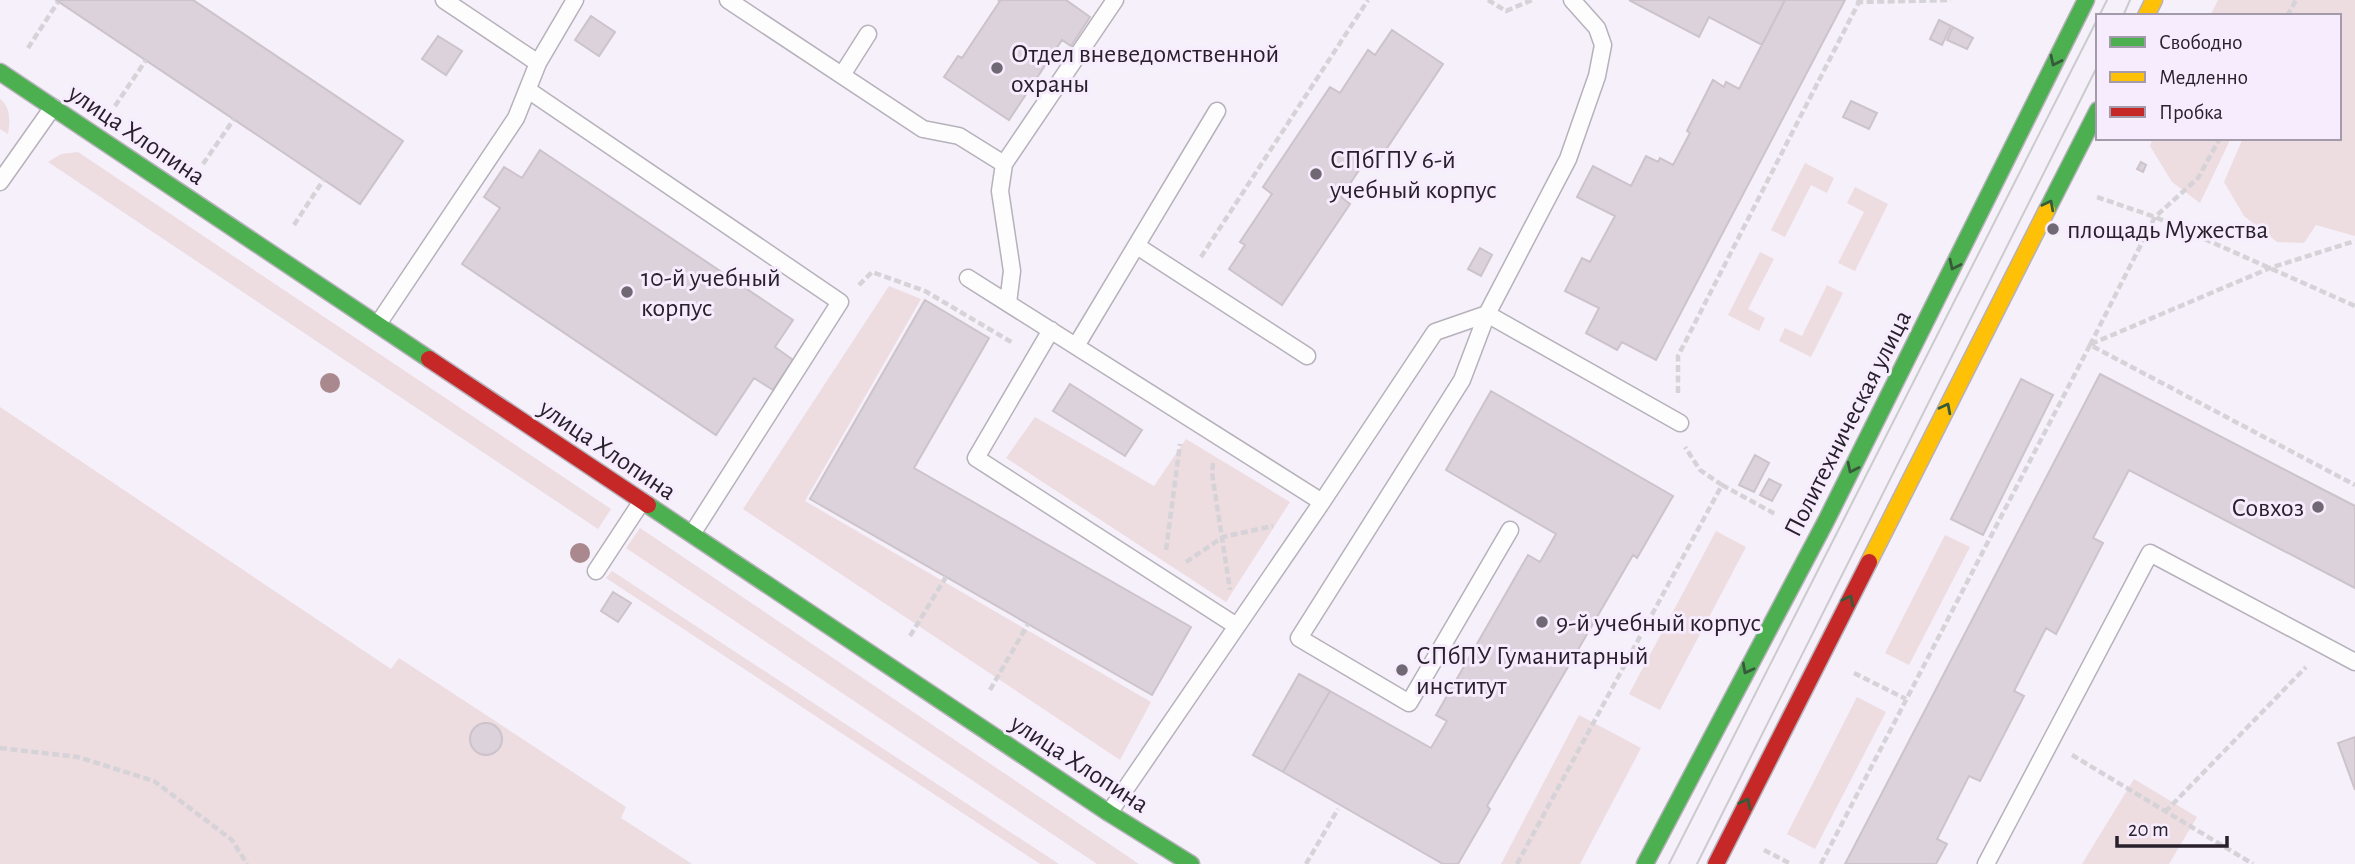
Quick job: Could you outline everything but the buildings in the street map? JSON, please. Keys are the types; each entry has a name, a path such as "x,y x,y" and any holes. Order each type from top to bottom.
{"main road":[{"name":"Политехническая улица","path":"1645,864 1826,521 2085,0"},
{"name":"улица Хлопина","path":"0,72 1109,813 1191,864"},
{"path":"1716,864 2096,114"}],"lane":[{"path":"444,0 538,63"},
{"path":"378,324 516,118 538,63 575,0"},
{"path":"728,0 923,129 959,135 1004,164"},
{"path":"1008,303 1012,271 1000,191 1004,164 1115,0"},
{"path":"1510,530 1409,703 1299,638 1462,380 1488,314 1568,159 1597,76 1603,45 1597,28 1572,0"},
{"path":"842,75 869,34"},
{"path":"527,90 840,302 692,534"},
{"path":"0,182 53,107"},
{"path":"1076,346 1217,111"},
{"path":"1136,246 1307,356"},
{"path":"968,278 1322,502"},
{"path":"1109,813 1435,332 1488,314 1680,423"},
{"path":"1051,330 976,458 1235,625"},
{"path":"596,572 642,501"},
{"path":"1986,864 2150,553 2355,662"}],"path":[{"path":"1187,278 1368,0"},
{"path":"1488,0 1506,11 1532,0"},
{"path":"1859,1 1951,0"},
{"path":"28,48 58,2"},
{"path":"115,106 146,60"},
{"path":"203,164 234,119"},
{"path":"1821,864 2155,217 2198,178 2219,140"},
{"path":"293,225 324,179"},
{"path":"2097,197 2155,217 2355,306"},
{"path":"2090,345 2270,268 2355,241"},
{"path":"840,302 872,272 925,291 1036,357"},
{"path":"2090,345 2355,485"},
{"path":"1162,578 1184,414"},
{"path":"1216,435 1212,473 1235,625"},
{"path":"1722,485 1777,515"},
{"path":"1162,578 1223,537 1311,517"},
{"path":"908,639 946,577"},
{"path":"988,692 1028,624"},
{"path":"2165,811 2326,646"},
{"path":"1853,673 1906,699"},
{"path":"2051,742 2253,864"},
{"path":"0,748 78,757 154,780 232,840 247,864"},
{"path":"1306,864 1338,809"},
{"path":"1764,850 1791,864"}],"shaded area":[{"path":"2218,0 2355,0 2355,236 2316,225 2304,243 2277,242 2244,216 2224,182 2242,140 2341,140 2341,14 2211,14"},
{"path":"0,99 8,110 8,134 0,129"},
{"path":"2152,140 2230,140 2200,203 2172,182 2150,146"},
{"path":"78,152 611,509 598,529 48,162 61,154"},
{"path":"1805,163 1834,178 1827,193 1811,185 1785,237 1771,230"},
{"path":"1855,187 1888,204 1855,271 1838,263 1864,212 1847,203"},
{"path":"1760,252 1774,259 1748,309 1765,318 1759,331 1728,315"},
{"path":"1827,285 1843,293 1811,357 1779,341 1785,328 1802,336"},
{"path":"889,286 921,299 805,501 1151,702 1120,760 743,509"},
{"path":"0,407 391,669 399,658 626,807 621,818 692,864 0,864"},
{"path":"1035,417 1154,486 1186,439 1290,502 1226,602 1006,458"},
{"path":"640,528 1139,864 1097,864 626,548"},
{"path":"1716,531 1746,547 1660,710 1629,694"},
{"path":"1945,535 1970,547 1909,665 1885,653"},
{"path":"612,571 1059,864 1040,864 606,578"},
{"path":"1857,697 1886,712 1815,849 1787,834"},
{"path":"1579,715 1641,748 1580,864 1501,864"},
{"path":"2134,779 2197,817 2169,864 2082,864"}],"tram line":[{"path":"2100,14 2107,0"},
{"path":"2124,14 2130,0"},
{"path":"1669,864 2096,22"},
{"path":"1697,864 2096,69"}],"traffic: fast":[{"path":"1645,864 1826,521 2086,0"},
{"path":"0,72 429,359"},
{"path":"2047,210 2096,114"},
{"path":"648,505 1109,813 1191,864"}],"traffic: slow":[{"path":"2147,14 2154,0"},
{"path":"1869,562 2047,210"}],"traffic: jam":[{"path":"429,359 648,505"},
{"path":"1716,864 1869,562"}],"place":[{"name":"Отдел вневедомственной охраны","path":"997,68"},
{"name":"СПбГПУ 6-й учебный корпус","path":"1316,174"},
{"name":"площадь Мужества","path":"2053,229"},
{"name":"10-й учебный корпус","path":"627,292"},
{"name":"Совхоз","path":"2318,507"},
{"name":"9-й учебный корпус","path":"1542,622"},
{"name":"СПбПУ Гуманитарный институт","path":"1402,670"}]}
